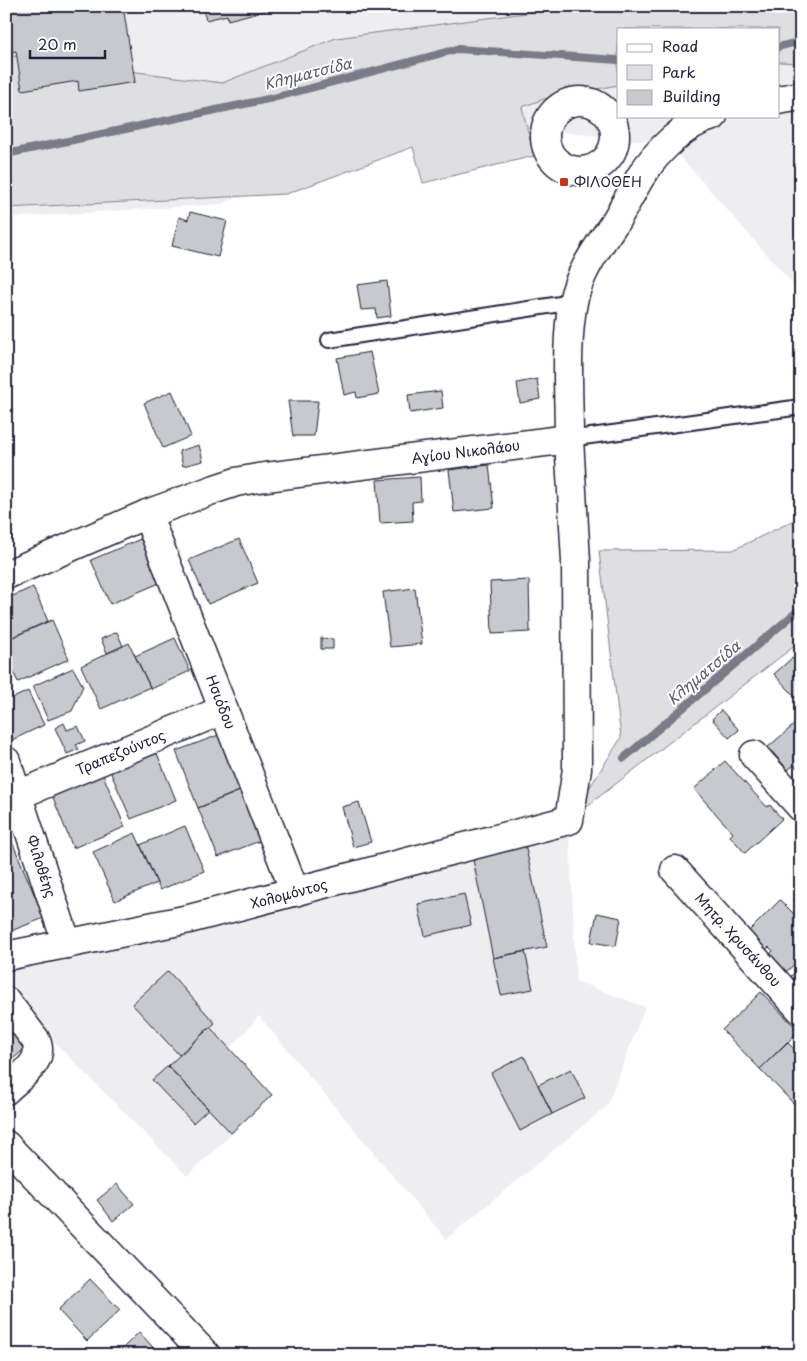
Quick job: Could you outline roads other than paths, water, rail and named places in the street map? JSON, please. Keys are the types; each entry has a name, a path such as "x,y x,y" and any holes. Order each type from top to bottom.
{"street":[{"path":"780,100 801,96"},
{"path":"569,439 569,334 573,302 583,272 642,174 662,150 682,131 705,118"},
{"path":"609,158 642,174"},
{"name":"Αγίου Νικολάου","path":"6,575 147,514 236,482 569,439"},
{"name":"Χολομόντος","path":"6,956 189,919 569,820 577,769 576,561 569,439"},
{"name":"Ησιόδου","path":"147,514 295,892"},
{"name":"Τραπεζούντος","path":"18,795 223,710"},
{"path":"754,754 801,807"},
{"name":"Φιλοθέης","path":"6,761 67,944"},
{"name":"Μητρ. Χρυσάνθου","path":"675,870 801,1010"},
{"path":"6,1001 35,1039 39,1052 33,1064 6,1090"},
{"path":"6,1145 206,1355"}],"lane":[{"path":"329,340 573,302"},
{"path":"569,439 801,407"}],"waterway":[{"name":"Κληματσίδα","path":"780,46 801,41"},
{"name":"Κληματσίδα","path":"6,154 273,98 458,49 617,60"},
{"name":"Κληματσίδα","path":"624,758 801,608"}],"place":[{"name":"ΦΙΛΟΘΕΗ","path":"564,182"}]}
